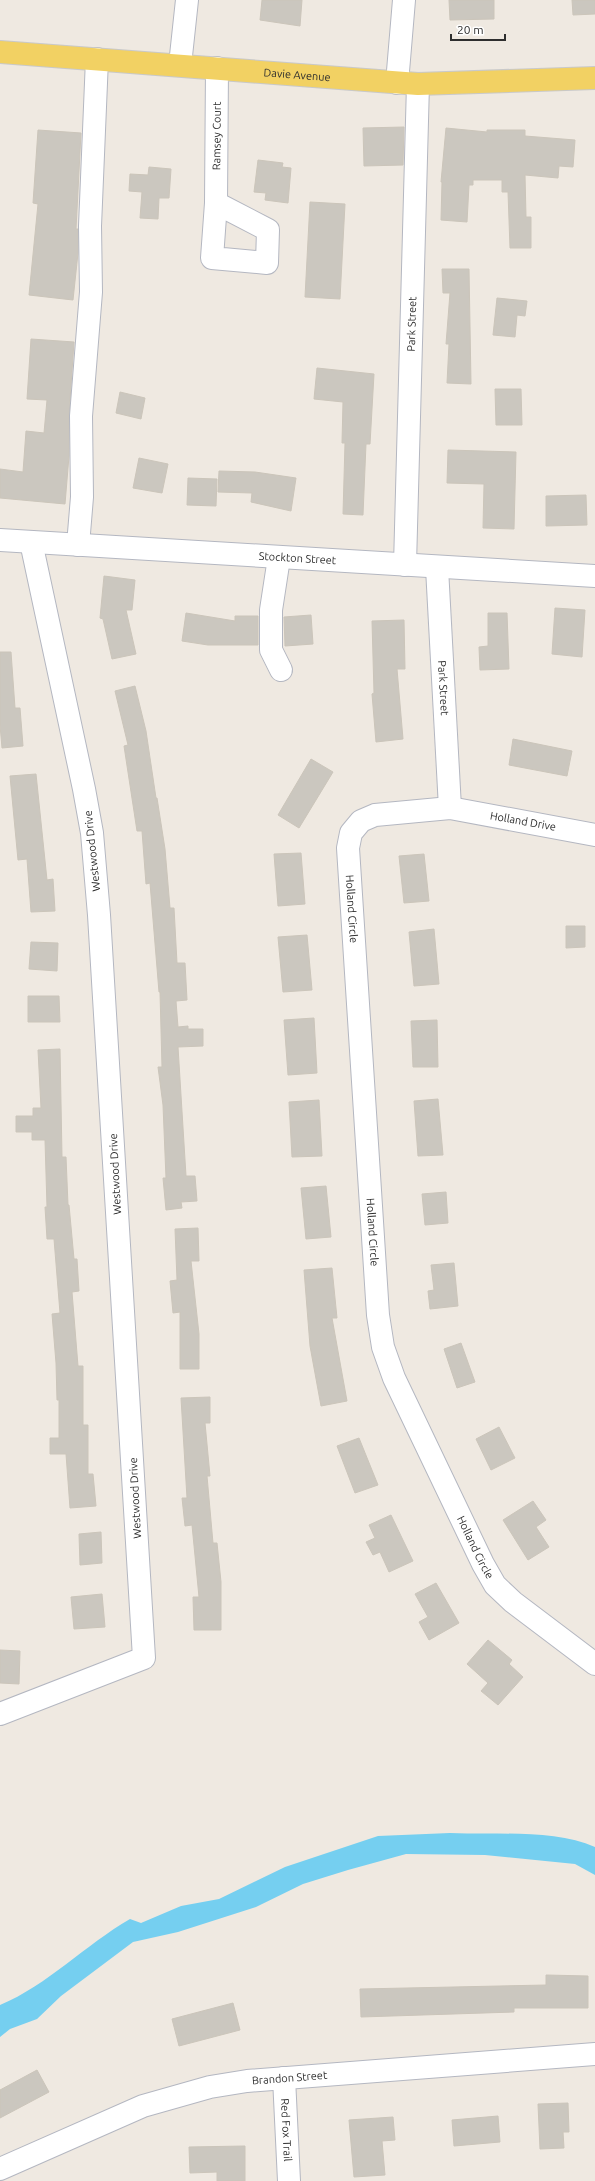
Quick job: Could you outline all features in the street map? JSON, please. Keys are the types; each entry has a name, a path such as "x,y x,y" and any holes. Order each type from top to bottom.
{"main road":[{"name":"Davie Avenue","path":"0,52 408,83 595,78"}],"street":[{"path":"180,65 188,0"},
{"name":"Park Street","path":"404,0 408,83 405,565"},
{"path":"78,545 82,497 81,416 91,292 90,226 97,59"},
{"name":"Ramsey Court","path":"216,203 217,68"},
{"name":"Stockton Street","path":"0,540 437,568 595,576"},
{"name":"Westwood Drive","path":"0,1714 144,1658 99,915 92,833 31,542"},
{"path":"279,558 271,610 271,650 281,670"},
{"name":"Park Street","path":"437,568 450,808"},
{"name":"Holland Drive","path":"450,808 595,835"},
{"name":"Holland Circle","path":"450,808 375,815 361,821 351,833 348,848 378,1315 383,1347 394,1378 483,1564 495,1585 513,1602 595,1664"},
{"name":"Brandon Street","path":"0,2169 143,2106 210,2087 246,2081 595,2054"},
{"name":"Red Fox Trail","path":"284,2078 288,2181"}],"water":[{"path":"450,1833 543,1835 579,1841 595,1847 595,1875 575,1864 485,1855 406,1854 303,1884 256,1907 178,1932 133,1942 61,1996 37,2019 10,2029 0,2037 0,2005 18,1997 34,1987 113,1929 130,1919 141,1923 181,1906 219,1899 285,1867 378,1836"}],"building":[{"path":"262,0 302,0 300,26 260,20"},
{"path":"449,0 494,0 494,19 450,20"},
{"path":"572,0 595,0 595,14 573,15"},
{"path":"404,127 403,165 364,166 363,128"},
{"path":"446,128 487,132 487,130 525,130 525,136 575,140 573,167 559,166 558,178 525,175 526,217 531,217 531,248 510,248 508,192 502,192 502,180 473,180 473,185 469,185 467,222 441,220 441,182"},
{"path":"38,130 81,133 76,229 78,229 78,253 73,300 29,295 38,204 33,203"},
{"path":"258,160 283,163 282,167 291,168 288,203 265,200 266,193 254,192"},
{"path":"149,167 171,169 169,198 159,198 158,219 140,218 142,192 129,191 130,174 148,175"},
{"path":"310,202 345,204 340,299 305,297"},
{"path":"442,269 469,269 471,384 447,383 449,344 446,344 450,293 443,293"},
{"path":"497,298 527,301 525,316 517,315 515,337 493,335"},
{"path":"31,339 74,342 69,415 69,456 65,504 0,498 0,469 23,472 26,431 44,433 47,400 27,399"},
{"path":"317,368 374,374 370,444 366,444 363,515 343,514 345,443 342,443 343,402 314,399"},
{"path":"495,389 521,389 522,425 496,425"},
{"path":"120,392 145,398 141,419 116,413"},
{"path":"448,450 516,452 514,529 483,528 484,484 447,483"},
{"path":"139,458 168,464 162,493 133,488"},
{"path":"219,471 255,472 296,478 291,511 251,502 252,493 218,492"},
{"path":"188,478 217,479 216,506 187,505"},
{"path":"586,495 587,525 546,526 546,496"},
{"path":"104,576 135,580 132,610 126,610 136,654 112,659 103,619 100,618"},
{"path":"555,608 585,610 582,657 552,654"},
{"path":"186,613 235,621 235,616 258,616 258,645 208,645 182,641"},
{"path":"488,613 507,613 509,669 480,670 479,647 488,646"},
{"path":"311,615 313,644 285,646 284,617"},
{"path":"404,620 405,669 397,669 403,739 376,742 372,694 374,693 372,621"},
{"path":"0,652 11,652 15,708 20,708 23,746 2,748 0,725"},
{"path":"135,686 146,731 157,798 165,849 170,908 174,908 177,963 185,963 187,1000 176,1001 178,1027 188,1026 188,1029 203,1029 203,1046 178,1047 186,1176 195,1176 197,1201 181,1202 182,1208 166,1210 163,1178 166,1178 163,1105 158,1067 162,1067 160,992 150,883 146,884 142,831 137,831 124,746 128,745 115,691"},
{"path":"513,739 572,751 567,776 509,765"},
{"path":"311,759 333,772 299,828 278,815"},
{"path":"36,774 47,880 53,879 55,911 31,912 27,859 18,860 10,776"},
{"path":"301,853 305,904 278,906 274,854"},
{"path":"424,854 429,901 404,903 399,856"},
{"path":"566,926 585,926 585,947 566,948"},
{"path":"434,929 439,984 414,986 409,932"},
{"path":"307,935 312,990 283,992 278,937"},
{"path":"31,942 58,943 57,971 29,969"},
{"path":"28,996 59,996 60,1022 28,1022"},
{"path":"314,1018 317,1073 288,1075 284,1020"},
{"path":"437,1020 438,1067 413,1067 411,1021"},
{"path":"60,1049 62,1157 66,1157 68,1205 74,1259 77,1259 79,1291 72,1292 78,1366 83,1366 83,1425 88,1425 88,1474 93,1474 96,1506 70,1508 66,1454 50,1454 50,1438 59,1438 59,1400 57,1400 52,1314 60,1313 54,1239 47,1239 45,1207 47,1207 45,1140 32,1140 32,1132 16,1132 16,1116 33,1116 33,1108 41,1108 38,1050"},
{"path":"438,1099 443,1155 418,1156 414,1101"},
{"path":"319,1100 322,1156 292,1157 289,1102"},
{"path":"326,1186 331,1237 306,1239 301,1188"},
{"path":"446,1192 448,1223 425,1225 422,1194"},
{"path":"198,1228 199,1261 191,1261 199,1334 199,1369 180,1369 180,1312 173,1313 170,1281 177,1280 175,1229"},
{"path":"454,1263 458,1306 430,1309 428,1291 434,1290 431,1265"},
{"path":"332,1268 337,1318 332,1318 347,1401 321,1406 310,1346 304,1270"},
{"path":"461,1343 475,1382 457,1388 444,1349"},
{"path":"210,1397 210,1423 205,1423 210,1476 207,1476 213,1543 217,1543 221,1582 221,1630 194,1630 193,1597 199,1597 192,1525 185,1526 182,1498 187,1498 181,1398"},
{"path":"499,1427 515,1458 491,1470 476,1439"},
{"path":"359,1438 378,1485 355,1493 337,1446"},
{"path":"533,1501 546,1520 536,1527 549,1547 528,1560 503,1520"},
{"path":"391,1515 413,1561 389,1572 380,1552 373,1555 366,1542 375,1538 369,1525"},
{"path":"101,1532 102,1563 80,1565 79,1534"},
{"path":"436,1583 459,1623 429,1640 419,1622 428,1617 415,1594"},
{"path":"102,1594 105,1627 74,1629 71,1597"},
{"path":"488,1640 512,1660 509,1664 523,1677 498,1705 481,1691 488,1683 467,1664"},
{"path":"0,1650 20,1651 19,1684 0,1683"},
{"path":"546,1975 588,1976 588,2008 514,2008 514,2012 361,2017 360,1989 546,1985"},
{"path":"233,2003 240,2030 179,2046 172,2019"},
{"path":"37,2070 49,2092 0,2118 0,2090"},
{"path":"568,2103 569,2132 563,2132 564,2148 540,2149 538,2104"},
{"path":"498,2116 500,2142 454,2146 452,2120"},
{"path":"393,2117 395,2140 382,2141 385,2175 354,2177 349,2120"},
{"path":"245,2146 245,2181 217,2181 217,2172 190,2173 189,2147"}]}
